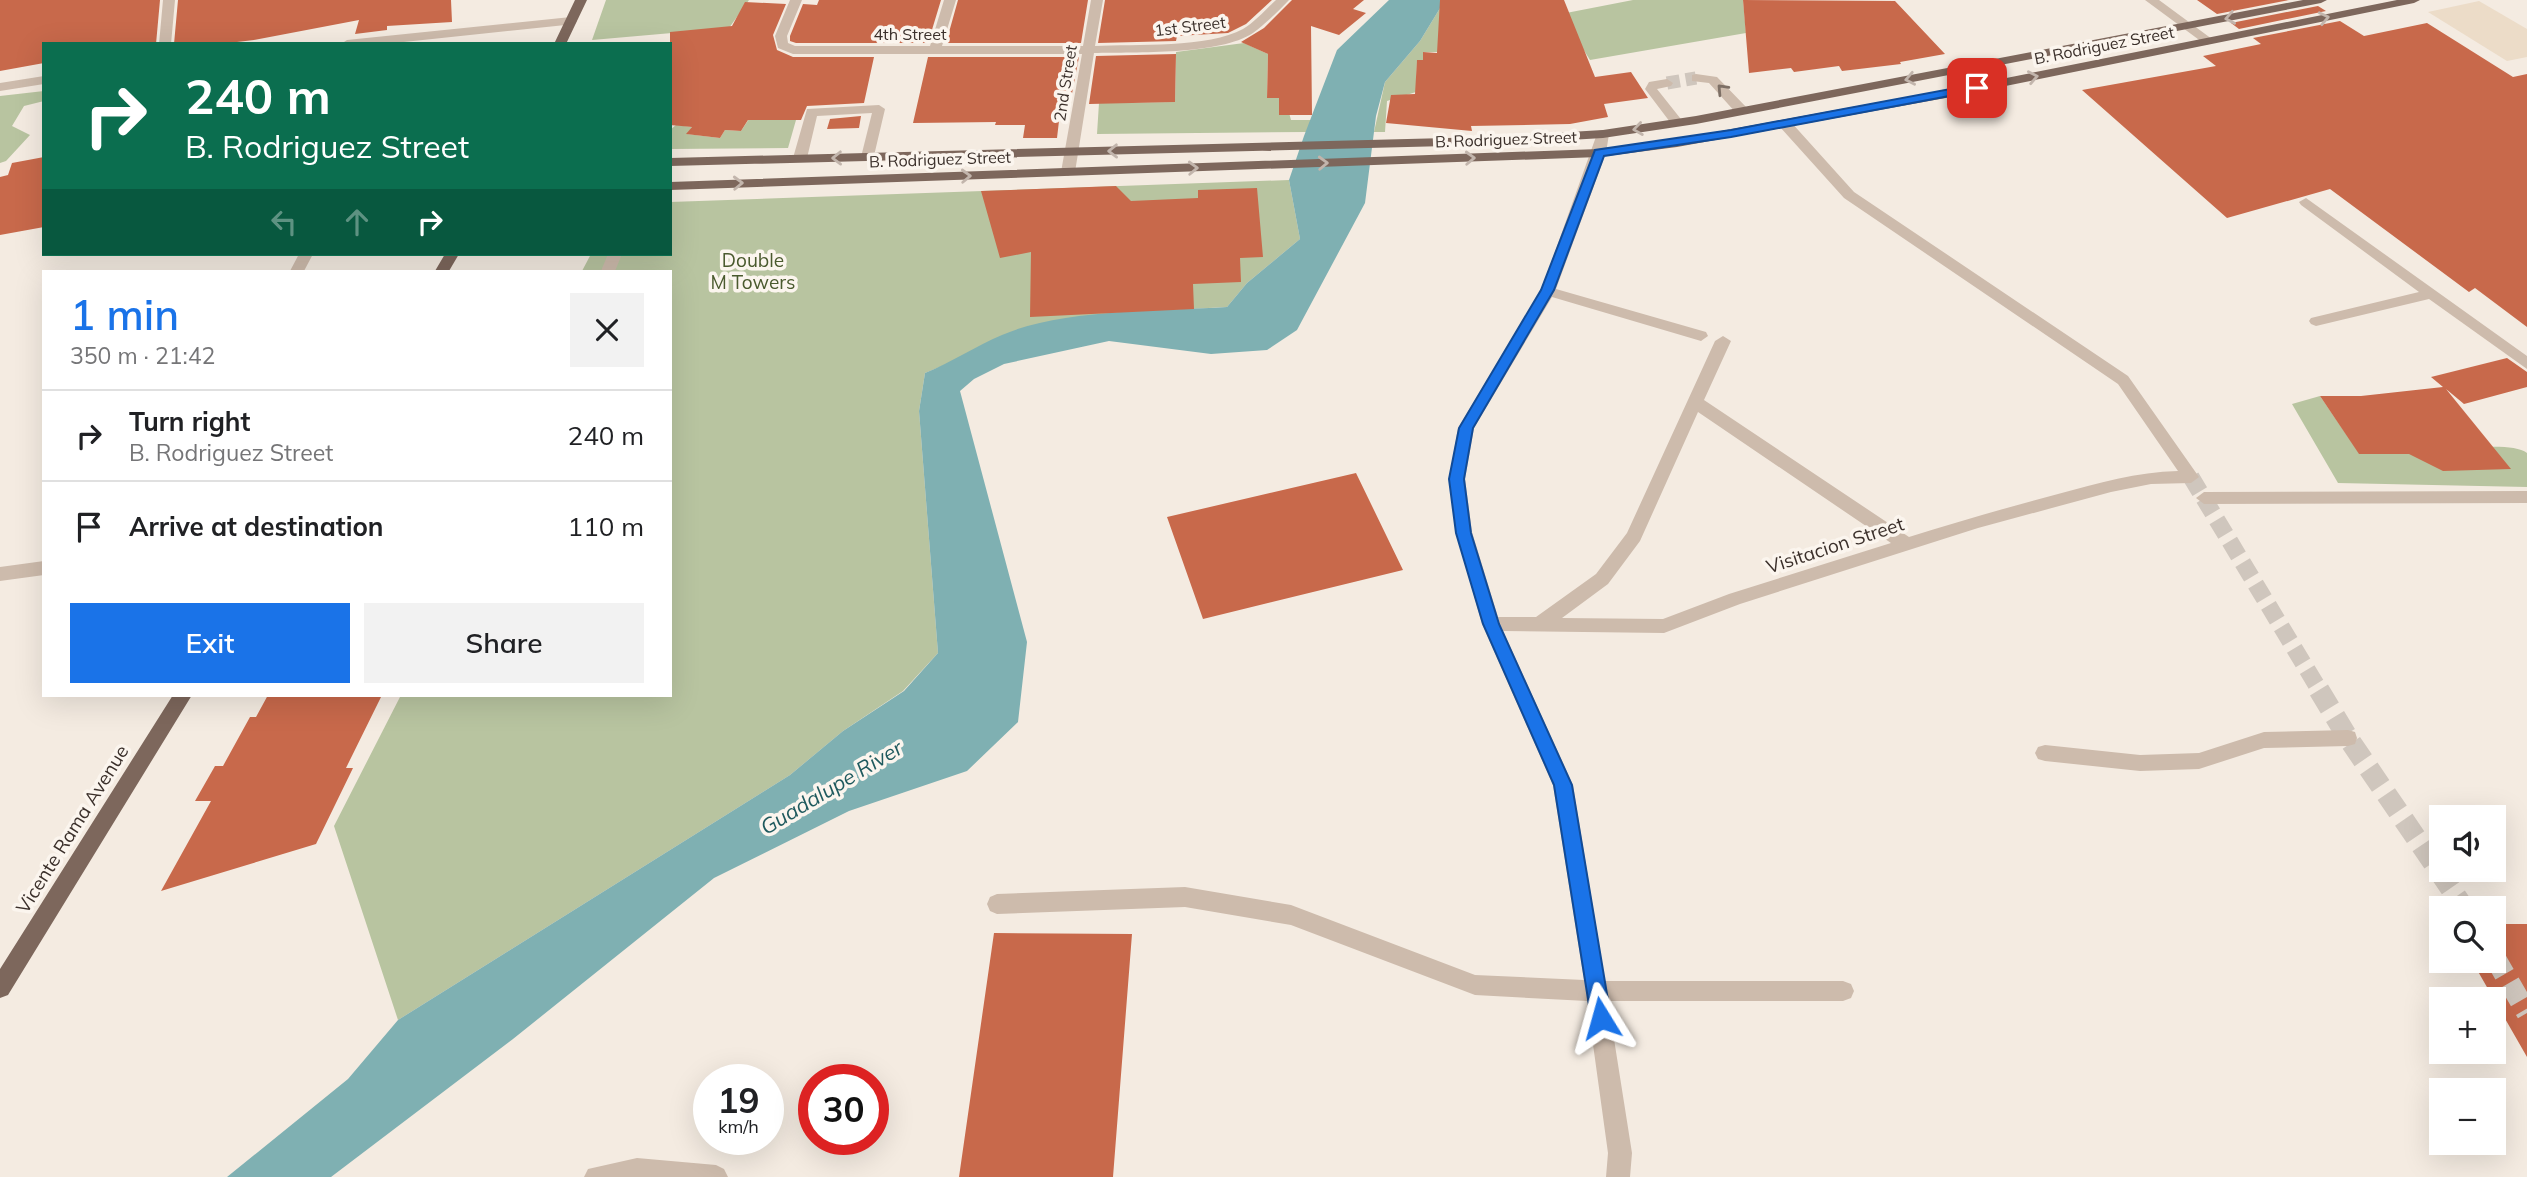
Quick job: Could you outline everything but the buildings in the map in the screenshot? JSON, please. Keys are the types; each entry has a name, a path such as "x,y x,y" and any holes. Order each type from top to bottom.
{"main road":[{"path":"562,42 581,0"},
{"name":"B. Rodriguez Street","path":"672,162 1398,144 1603,134 1678,123 2320,0"},
{"name":"B. Rodriguez Street","path":"672,186 1599,153 1785,124 2414,0"},
{"name":"Vicente Rama Avenue","path":"0,988 182,697"}],"street":[{"path":"166,42 169,0"},
{"name":"4th Street","path":"796,0 781,36 782,45 793,50 1088,50"},
{"path":"935,50 950,0"},
{"name":"2nd Street","path":"1068,172 1097,0"},
{"name":"1st Street","path":"1088,50 1181,46 1226,40 1248,31 1283,0"},
{"path":"2151,0 2210,42"},
{"path":"367,42 571,21"},
{"path":"1696,78 1713,80 1742,111"},
{"path":"0,87 42,80"},
{"path":"1667,83 1653,85 1651,89 1678,123"},
{"path":"800,159 812,111 879,109 868,157"},
{"name":"Visitacion Street","path":"1491,624 1664,626 1735,599 1977,522 2111,486 2151,478 2191,477 2123,380 1849,195 1785,124"},
{"path":"1603,134 1599,153 1548,290 1466,428 1457,479 1464,533 1491,624 1563,785 1620,1153 1618,1177"},
{"path":"2306,202 2527,363"},
{"path":"1548,290 1701,335"},
{"path":"2316,321 2431,294"},
{"path":"1539,624 1602,579 1634,536 1723,341"},
{"path":"1695,402 1906,544"},
{"path":"2204,498 2527,498"},
{"path":"0,574 42,568"},
{"path":"2045,752 2140,763 2199,761 2264,740 2348,738"},
{"path":"997,904 1185,897 1291,915 1475,985 1597,991 1843,991"},
{"path":"596,1177 637,1170 716,1177"}],"green space":[{"path":"606,0 749,0 729,28 592,40"},
{"path":"1445,0 1448,52 1423,52 1423,60 1417,60 1416,92 1387,101 1385,132 1374,132 1385,82 1420,41"},
{"path":"1633,0 1743,0 1746,33 1590,60 1561,14"},
{"path":"1244,43 1268,54 1267,98 1285,98 1291,120 1312,120 1306,132 1097,134 1099,103 1175,102 1176,52"},
{"path":"42,91 42,102 24,106 12,126 30,135 6,161 0,163 0,96"},
{"path":"763,98 763,120 796,120 788,148 672,149 672,128 676,125 692,127 687,134 720,138 725,130 741,131"},
{"name":"Double M Towers","path":"1289,180 1300,239 1247,283 1227,307 1134,312 959,359 925,373 919,411 938,653 903,691 843,731 790,775 398,1020 334,826 400,697 672,697 672,270 583,270 590,256 672,256 672,202"},
{"path":"2320,396 2359,453 2408,454 2488,447 2517,449 2527,453 2527,487 2338,483 2292,404"}],"shaded area":[{"path":"2479,1 2527,29 2527,57 2507,61 2428,12"}],"water":[{"name":"Guadalupe River","path":"1389,0 1445,0 1420,41 1385,82 1376,116 1365,203 1297,330 1267,350 1211,354 1109,341 1004,364 974,379 960,391 1027,642 1018,722 967,771 849,811 714,878 513,1039 331,1177 227,1177 348,1079 398,1020 790,775 843,731 904,691 938,653 919,411 925,373 1002,335 1053,320 1112,313 1227,307 1247,283 1300,239 1289,180 1304,136 1337,50"}],"tunnel":[{"path":"1667,83 1696,78"},
{"path":"2191,477 2320,691"},
{"path":"2319,690 2348,738 2456,896"},
{"path":"2504,973 2527,1013"}],"route":[{"path":"1601,1018 1563,785 1491,624 1464,533 1457,479 1466,428 1548,290 1599,153 1785,124 1977,88"}]}
